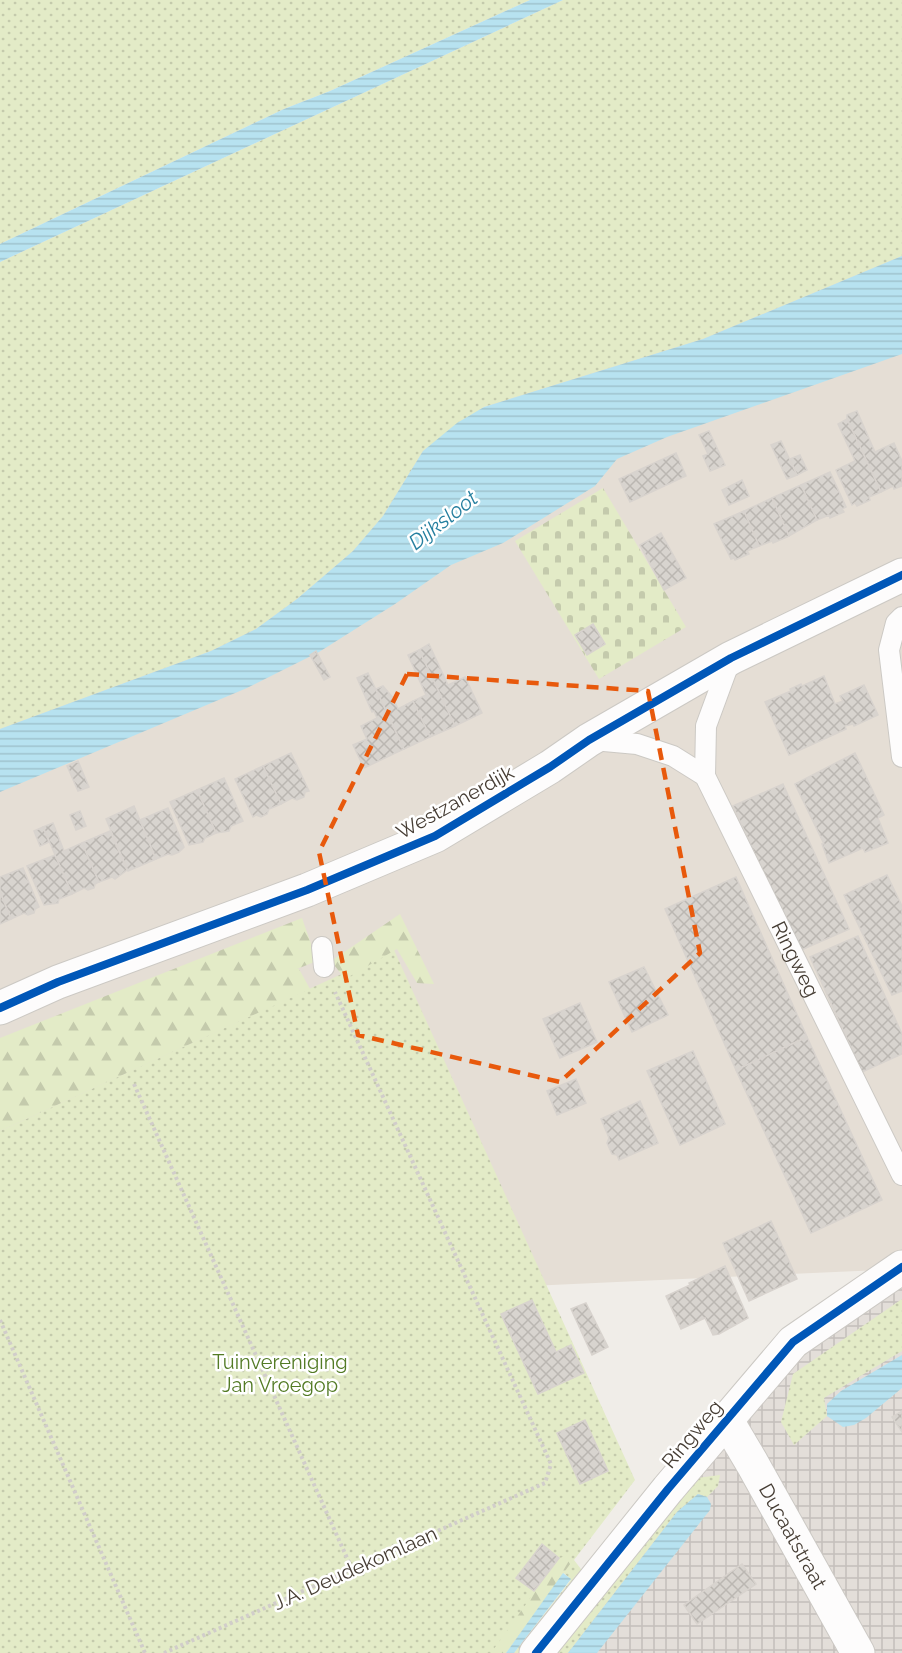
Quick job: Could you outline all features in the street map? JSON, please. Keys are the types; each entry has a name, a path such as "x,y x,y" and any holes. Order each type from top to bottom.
{"street":[{"name":"Westzanerdijk","path":"0,1008 58,982 309,900 435,836 550,767 589,740 731,658 902,575"},
{"name":"Ringweg","path":"536,1653 726,1419 793,1342 902,1267"},
{"name":"Ducaatstraat","path":"726,1419 858,1653"}],"lane":[{"path":"902,617 896,623 889,650 902,757"},
{"name":"Ringweg","path":"731,658 706,726 705,776 902,1175"},
{"path":"589,740 637,744 673,756 705,776"}],"path":[{"path":"134,1084 352,1569"},
{"path":"0,1320 145,1653"}],"highlighted area":[{"path":"407,674 648,691 700,953 560,1082 358,1035 319,852"}],"shaded area":[{"path":"902,165 902,1269 0,1310 0,691"},
{"path":"902,1251 902,1653 531,1653 784,1329"}],"green space":[{"path":"0,0 530,0 330,91 284,109 0,244"},
{"path":"563,0 902,0 902,256 703,339 484,407 423,451 383,516 353,551 297,599 256,629 211,651 0,729 0,262"},
{"path":"603,488 686,627 599,679 515,541"},
{"path":"400,914 434,984 417,983 397,949 345,979 331,961"},
{"path":"302,918 317,961 297,969 310,989 0,1131 0,1038"},
{"name":"Tuinvereniging Jan Vroegop","path":"394,950 635,1480 574,1560 584,1573 524,1653 514,1653 571,1580 564,1573 506,1653 0,1653 0,1131"},
{"path":"902,1299 902,1351 824,1398 827,1416 794,1445 781,1422 793,1374"},
{"path":"720,1475 718,1486 707,1497 698,1494 677,1512 568,1653 547,1653 697,1478"},
{"path":"567,1556 573,1560 506,1653 491,1653 559,1558"}],"water":[{"path":"530,0 563,0 0,262 0,244 284,109 330,91"},
{"name":"Dijksloot","path":"902,256 902,354 667,437 617,459 595,486 503,543 451,565 319,652 247,688 0,792 0,729 211,651 256,629 297,599 353,551 383,516 423,451 457,423 484,407 703,339"},
{"path":"902,1355 902,1388 866,1418 854,1425 843,1427 827,1416 827,1404 841,1391"},
{"path":"698,1494 707,1497 711,1504 710,1510 597,1653 568,1653 677,1512"},
{"path":"563,1573 571,1579 514,1653 506,1653"}],"building":[{"path":"857,411 875,452 894,443 902,461 902,486 894,489 893,486 881,492 847,419 847,415"},
{"path":"847,419 881,492 857,506 855,503 852,505 836,470 855,461 838,424"},
{"path":"709,431 725,465 710,471 703,456 708,454 699,435"},
{"path":"781,441 797,475 787,479 771,445"},
{"path":"676,453 686,476 630,502 619,479"},
{"path":"800,455 807,470 797,475 790,459"},
{"path":"830,472 846,507 842,509 844,512 817,520 801,485"},
{"path":"742,480 749,496 729,505 722,490"},
{"path":"801,485 817,520 789,536 772,498"},
{"path":"772,498 789,536 759,546 744,511"},
{"path":"744,511 759,546 747,551 749,554 735,560 731,559 714,524"},
{"path":"661,533 686,578 664,590 640,545"},
{"path":"593,624 605,644 587,655 575,635"},
{"path":"429,644 448,685 465,677 482,713 455,726 419,650"},
{"path":"419,650 455,726 430,737 413,701 426,695 408,655"},
{"path":"316,651 330,677 324,680 310,655"},
{"path":"368,673 404,749 364,768 353,745 367,739 361,726 377,718 357,678"},
{"path":"824,676 835,704 843,701 840,696 864,685 878,715 854,726 853,724 845,726 846,729 789,755 765,702 801,684 802,686"},
{"path":"383,686 393,698 398,709 413,701 430,737 404,749 376,689"},
{"path":"291,753 309,791 305,792 304,797 297,800 292,798 281,804 263,766"},
{"path":"855,753 884,815 878,818 888,843 865,852 863,848 829,863 822,844 824,844 795,784"},
{"path":"78,761 89,787 78,791 67,766"},
{"path":"263,766 281,804 269,809 267,814 261,817 256,815 253,817 235,779"},
{"path":"224,778 243,821 231,826 229,831 216,833 197,790"},
{"path":"783,784 849,929 799,951 733,806"},
{"path":"197,790 216,833 205,838 203,842 189,845 170,802"},
{"path":"134,806 156,859 128,871 106,819"},
{"path":"168,808 184,847 172,855 168,854 156,859 140,820"},
{"path":"80,811 86,826 76,830 70,815"},
{"path":"53,823 64,851 82,843 99,882 94,888 88,890 84,888 72,894 43,827"},
{"path":"43,827 49,842 40,846 34,831"},
{"path":"110,831 127,870 115,879 112,877 99,882 82,843"},
{"path":"55,855 72,894 59,899 58,903 44,905 27,866"},
{"path":"23,868 39,907 34,913 28,915 24,913 11,919 0,892 0,877"},
{"path":"887,875 902,906 902,991 892,995 844,895"},
{"path":"736,877 807,1037 736,1070 665,909"},
{"path":"0,892 11,919 0,924"},
{"path":"858,936 902,1034 902,1054 862,1072 810,957"},
{"path":"644,967 668,1015 632,1032 609,982"},
{"path":"580,1003 597,1042 560,1058 543,1019"},
{"path":"807,1037 882,1200 811,1233 736,1070"},
{"path":"693,1051 725,1124 680,1145 647,1071"},
{"path":"576,1079 586,1103 557,1115 547,1091"},
{"path":"640,1101 658,1143 619,1160 617,1155 612,1154 607,1143 609,1138 601,1119"},
{"path":"771,1221 797,1279 749,1301 723,1243"},
{"path":"725,1266 748,1318 713,1335 705,1318 681,1329 666,1296"},
{"path":"532,1300 556,1352 571,1345 584,1373 538,1394 501,1314"},
{"path":"586,1303 608,1347 592,1355 571,1309"},
{"path":"902,1411 902,1432 892,1417"},
{"path":"585,1420 608,1471 580,1484 557,1433"},
{"path":"542,1544 559,1558 534,1591 516,1578"},
{"path":"742,1564 756,1584 697,1624 684,1605"}],"cycle path":[{"path":"0,1008 58,982 307,890 435,836 550,767 589,740 731,658 902,575"},
{"path":"536,1653 668,1489 793,1342 902,1267"}]}
